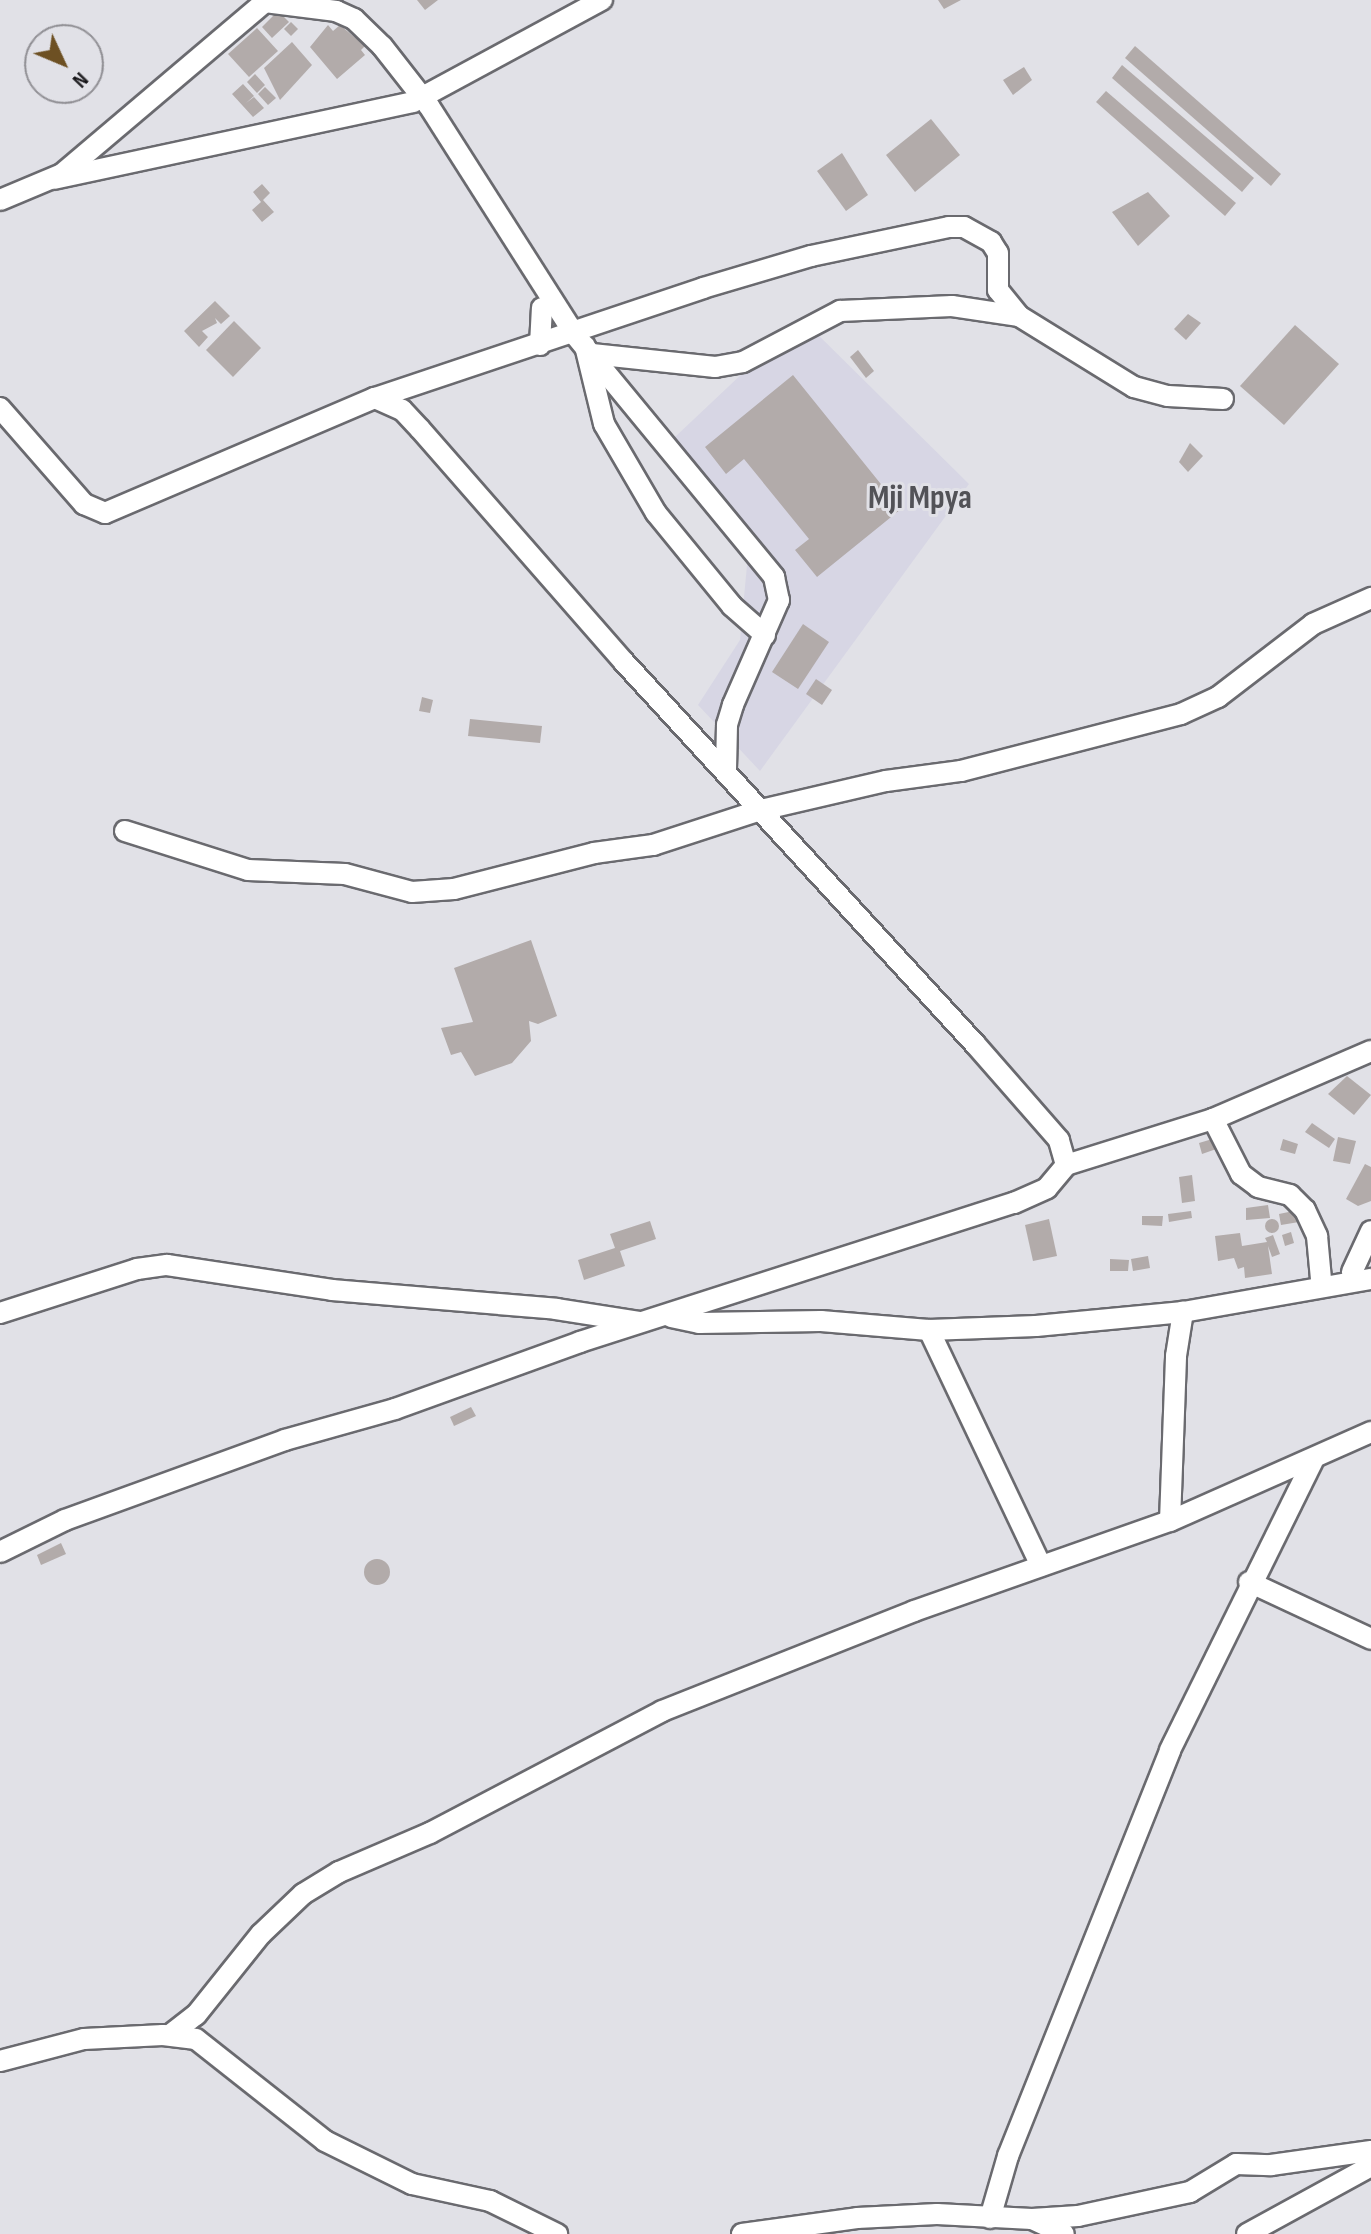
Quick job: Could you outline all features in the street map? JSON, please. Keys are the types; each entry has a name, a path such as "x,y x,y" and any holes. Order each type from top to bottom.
{"street":[{"path":"0,200 54,179 422,98 602,0"},
{"path":"54,179 266,1 336,11 354,19 422,98 584,344 774,577 779,600 727,725 726,769"},
{"path":"584,344 811,256 949,227 964,227 991,242 998,253 998,290 1019,316 1134,387 1168,396 1223,399"},
{"path":"0,408 84,504 101,514 375,398 540,345 584,344 715,367 743,362 840,311 952,306 1019,316"},
{"path":"540,345 542,308"},
{"path":"584,344 604,424 656,513 732,606 765,635"},
{"path":"418,386 420,429"},
{"path":"375,398 402,410 420,429 624,662 726,769 1045,1123 1065,1152 1066,1165"},
{"path":"125,831 248,870 345,874 412,892 454,889 594,853 653,845 761,810 886,781 961,771 1181,714 1218,697 1313,624 1371,598"},
{"path":"0,1552 65,1520 285,1440 395,1409 643,1323 1014,1203 1047,1188 1066,1165 1213,1119 1371,1051"},
{"path":"1213,1119 1241,1174 1258,1187 1290,1195 1305,1210 1317,1236 1321,1279"},
{"path":"1365,1273 1371,1231"},
{"path":"0,1313 137,1269 167,1265 332,1290 556,1309 643,1323"},
{"path":"667,1316 699,1323 821,1321 929,1330 1183,1312 1284,1293 1365,1273"},
{"path":"1284,1293 1321,1279 1365,1273"},
{"path":"1170,1521 1176,1356 1183,1312"},
{"path":"929,1330 1041,1566"},
{"path":"170,2035 196,2015 261,1934 303,1894 339,1872 430,1833 662,1711 1041,1566 1170,1521 1371,1432"},
{"path":"990,2218 1008,2156 1170,1750 1249,1582 1314,1459"},
{"path":"1249,1582 1371,1639"},
{"path":"0,2061 84,2039 170,2035 203,2042 325,2141 412,2184 490,2201 557,2234"},
{"path":"742,2234 857,2218 1032,2219 1078,2216 1190,2192 1236,2164 1271,2165 1371,2151"},
{"path":"1247,2234 1371,2166"},
{"path":"1032,2219 1064,2234"}],"shaded area":[{"path":"801,318 969,484 760,771 698,705 740,640 750,533 675,437"}],"building":[{"path":"417,0 438,0 425,10"},
{"path":"938,0 961,0 944,9"},
{"path":"278,11 289,22 272,38 262,27"},
{"path":"291,22 298,29 291,36 284,29"},
{"path":"328,25 333,31 340,25 365,46 361,50 365,55 337,79 310,47"},
{"path":"257,28 278,51 249,77 228,54"},
{"path":"292,42 312,65 280,100 264,68"},
{"path":"1135,46 1281,174 1271,186 1125,58"},
{"path":"1122,65 1254,178 1242,192 1112,78"},
{"path":"1024,67 1032,80 1013,95 1003,80"},
{"path":"255,74 265,85 257,93 247,82"},
{"path":"243,84 254,96 246,103 254,97 264,108 253,117 232,94"},
{"path":"265,87 276,98 268,105 258,94"},
{"path":"1106,91 1236,203 1225,216 1096,102"},
{"path":"931,119 960,155 915,192 886,155"},
{"path":"842,153 868,195 846,211 817,171"},
{"path":"262,184 270,193 263,200 274,212 262,222 252,210 261,202 253,192"},
{"path":"1148,192 1170,216 1138,246 1112,212"},
{"path":"215,301 230,316 221,324 215,318 217,323 202,331 208,337 199,347 184,331"},
{"path":"1188,314 1201,323 1186,340 1174,329"},
{"path":"234,321 261,348 233,377 206,350"},
{"path":"1295,325 1339,364 1284,425 1240,386"},
{"path":"858,350 874,371 866,378 850,357"},
{"path":"793,375 901,509 817,577 795,550 809,539 744,459 726,474 705,447"},
{"path":"1190,443 1203,456 1188,472 1179,462"},
{"path":"803,624 829,642 798,689 772,672"},
{"path":"816,679 832,690 822,705 806,694"},
{"path":"422,697 433,700 430,713 419,711"},
{"path":"470,719 542,726 540,743 468,736"},
{"path":"531,940 557,1016 538,1024 529,1021 531,1041 512,1063 475,1076 461,1052 451,1055 441,1028 473,1022 454,968"},
{"path":"1347,1076 1371,1095 1354,1115 1328,1094"},
{"path":"1312,1123 1335,1139 1329,1148 1305,1132"},
{"path":"1219,1137 1222,1147 1202,1154 1199,1143"},
{"path":"1338,1137 1356,1141 1350,1164 1333,1161"},
{"path":"1283,1139 1298,1144 1295,1154 1280,1150"},
{"path":"1365,1164 1371,1167 1371,1201 1358,1206 1346,1199"},
{"path":"1192,1175 1195,1201 1182,1203 1179,1177"},
{"path":"1268,1205 1270,1218 1246,1220 1246,1208"},
{"path":"1303,1209 1305,1221 1281,1225 1279,1214"},
{"path":"1191,1211 1192,1218 1169,1222 1168,1214"},
{"path":"1142,1216 1163,1216 1162,1226 1142,1225"},
{"path":"1049,1219 1057,1256 1033,1261 1025,1225"},
{"path":"1272,1219 1279,1226 1272,1233 1265,1226"},
{"path":"650,1221 656,1239 620,1251 625,1266 584,1280 578,1260 615,1248 610,1234"},
{"path":"1291,1232 1294,1243 1285,1246 1282,1235"},
{"path":"1240,1233 1242,1246 1267,1242 1265,1238 1273,1235 1280,1254 1272,1257 1268,1246 1272,1274 1245,1278 1244,1267 1238,1269 1234,1258 1218,1261 1215,1236"},
{"path":"1148,1256 1150,1268 1133,1271 1131,1259"},
{"path":"1110,1259 1129,1260 1128,1271 1110,1271"},
{"path":"471,1407 476,1416 454,1426 450,1417"},
{"path":"61,1543 66,1554 41,1565 37,1555"},
{"path":"377,1559 386,1563 390,1572 386,1581 377,1585 368,1581 364,1572 368,1563"}],"district":[{"name":"Mji Mpya","path":"920,498"}]}
